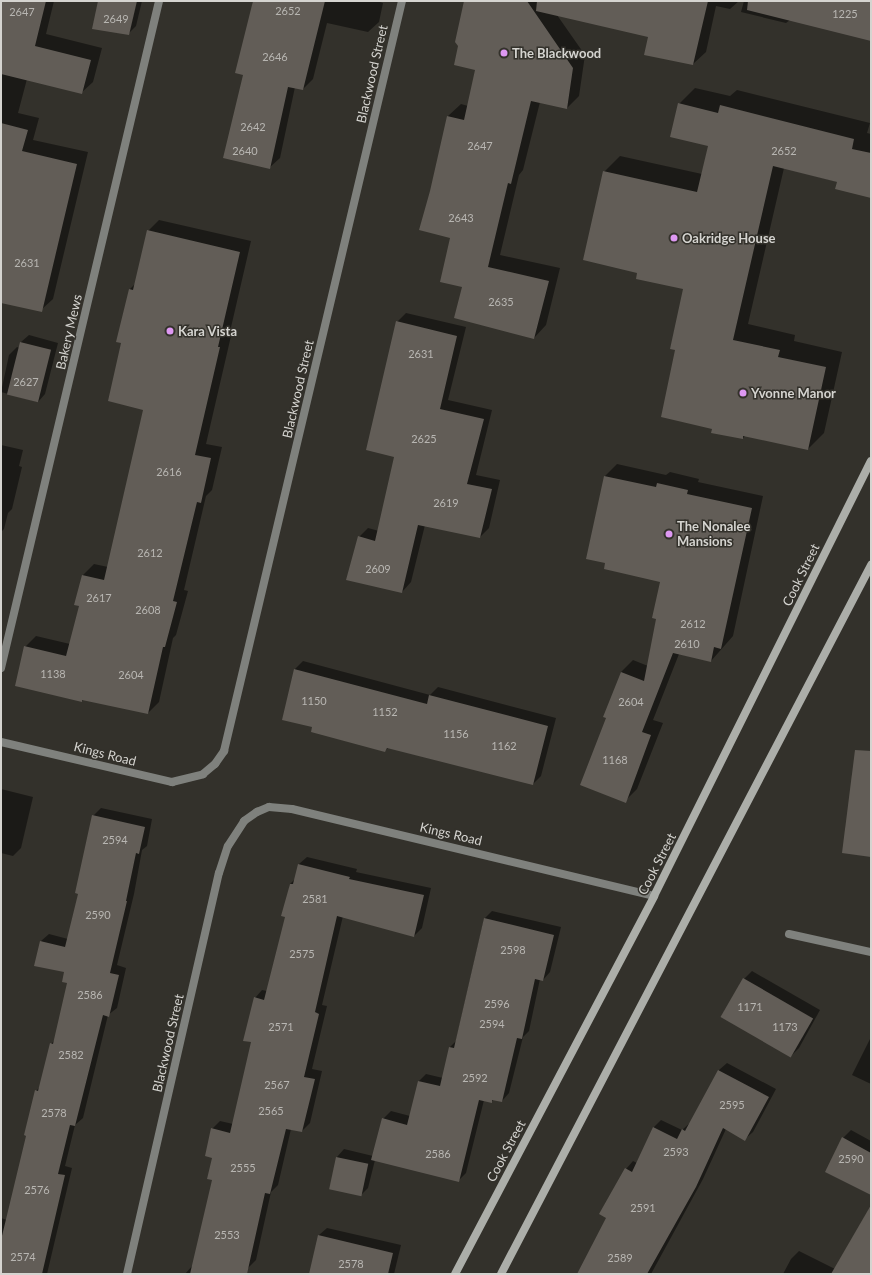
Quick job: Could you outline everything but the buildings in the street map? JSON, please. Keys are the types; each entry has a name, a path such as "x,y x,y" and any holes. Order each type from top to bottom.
{"main road":[{"name":"Cook Street","path":"455,1274 654,896 871,461"},
{"path":"502,1274 871,565"}],"street":[{"name":"Bakery Mews","path":"1,668 159,1"},
{"name":"Blackwood Street","path":"203,774 215,764 224,751 232,724 402,1"},
{"name":"Kings Road","path":"1,742 172,782 203,774"},
{"name":"Kings Road","path":"244,821 257,812 269,807 292,809 654,896"},
{"name":"Blackwood Street","path":"127,1274 219,873 228,846 244,821"},
{"path":"789,934 871,952"}],"place":[{"name":"The Blackwood","path":"504,53"},
{"name":"Oakridge House","path":"674,238"},
{"name":"Kara Vista","path":"170,331"},
{"name":"Yvonne Manor","path":"743,393"},
{"name":"The Nonalee Mansions","path":"669,534"}]}
